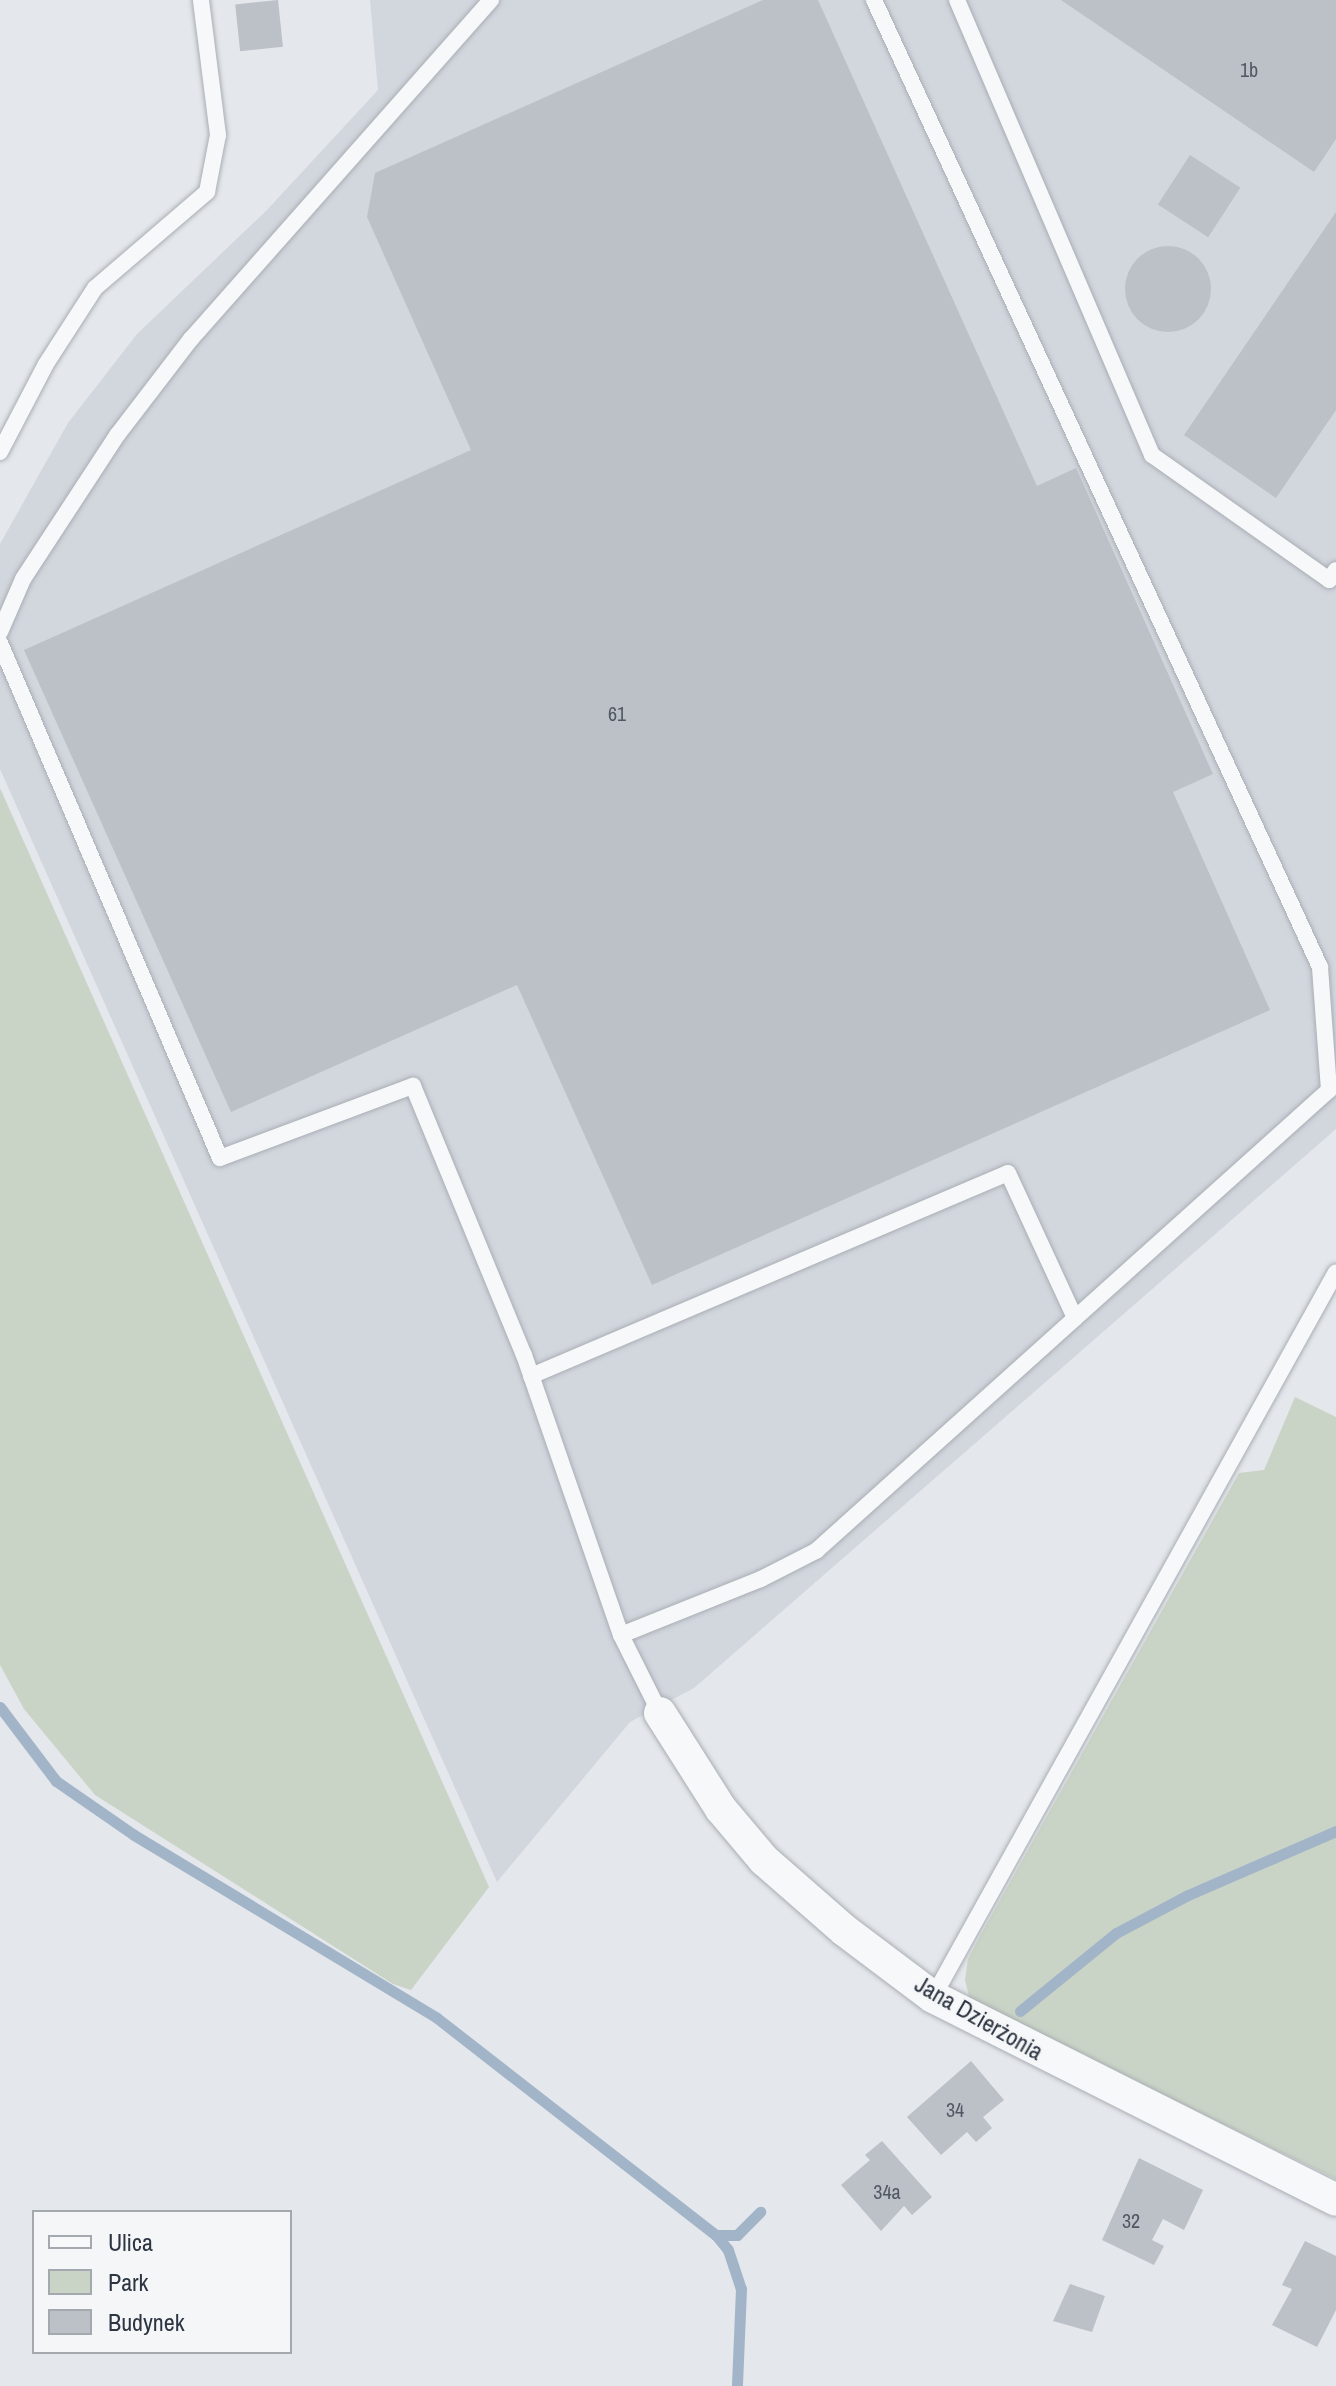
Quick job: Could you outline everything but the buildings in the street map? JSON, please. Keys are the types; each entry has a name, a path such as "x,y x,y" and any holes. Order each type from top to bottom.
{"street":[{"name":"Jana Dzierżonia","path":"660,1713 721,1809 764,1860 844,1930 933,1997 1336,2200"}],"lane":[{"path":"0,452 46,364 95,288 207,192 218,135 201,0"},
{"path":"0,632 23,579 118,434 191,339 491,0"},
{"path":"621,1635 748,1585 816,1551 1329,1090 1320,967 874,0"},
{"path":"957,0 1152,455 1329,580 1336,570"},
{"path":"0,643 220,1158 413,1086 531,1376 621,1635 660,1713"},
{"path":"531,1376 1008,1173 1075,1318"},
{"path":"933,1997 1336,1272"}],"shaded area":[{"path":"370,0 1336,0 1336,1129 694,1688 630,1722 497,1882 0,769 0,544 68,423 137,334 267,210 378,90"}],"green space":[{"path":"0,788 489,1887 411,1990 393,1984 95,1795 24,1709 0,1665"},
{"path":"1295,1397 1336,1417 1336,2179 970,2001 965,1980 968,1959 981,1934 1239,1473 1264,1470"}],"waterway":[{"path":"0,1707 56,1781 134,1835 437,2018 716,2235 728,2250 741,2289 737,2386"},
{"path":"1020,2011 1116,1933 1188,1895 1336,1831"},
{"path":"716,2235 737,2235 760,2212"}]}
